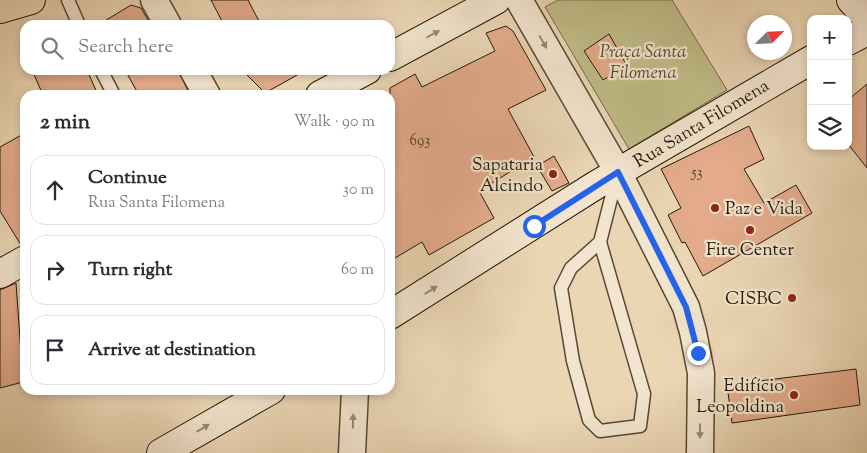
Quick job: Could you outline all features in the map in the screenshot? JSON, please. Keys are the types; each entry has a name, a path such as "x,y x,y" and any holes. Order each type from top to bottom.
{"main road":[{"path":"0,9 31,0"}],"street":[{"path":"154,0 165,20"},
{"path":"395,54 496,0"},
{"path":"519,0 618,172 686,307 701,373 700,453"},
{"path":"851,0 867,18"},
{"path":"852,39 867,32"},
{"name":"Rua Santa Filomena","path":"395,312 618,172 807,62"},
{"path":"197,75 204,90"},
{"path":"329,90 357,75"},
{"path":"0,274 20,263"},
{"path":"161,453 262,395"},
{"path":"352,453 355,395"}],"lane":[{"path":"68,0 77,20"},
{"path":"104,75 112,90"},
{"path":"600,242 571,268 560,288 574,360 589,420 600,431 640,426 644,394 600,242 618,172"}],"green space":[{"name":"Praça Santa Filomena","path":"558,0 672,0 727,90 629,149 545,7"}],"building":[{"path":"211,0 248,0 258,20 221,20"},
{"path":"131,5 141,8 148,20 106,20"},
{"path":"506,26 513,31 546,90 508,109 534,157 479,191 494,218 429,255 422,242 395,258 395,90 390,90 390,88 415,74 422,87 495,51 486,33"},
{"path":"609,34 627,66 603,80 584,51"},
{"path":"34,75 89,75 96,90 41,90"},
{"path":"128,75 180,75 188,90 136,90"},
{"path":"247,75 297,75 270,90 262,90"},
{"path":"867,84 867,168 852,149 852,97"},
{"path":"749,126 764,159 744,169 764,203 796,185 812,213 703,276 685,242 682,243 668,215 681,208 661,169"},
{"path":"20,136 20,243 0,211 0,147"},
{"name":"Sapataria Alcindo","path":"554,156 569,183 552,191 537,166"},
{"path":"16,283 20,340 20,383 0,388 0,290"},
{"name":"Edifício Leopoldina","path":"856,369 860,405 732,423 727,385"}],"place":[{"name":"Sapataria Alcindo","path":"553,174"},
{"name":"Paz e Vida","path":"715,208"},
{"name":"Fire Center","path":"750,230"},
{"name":"CISBC","path":"792,298"},
{"name":"Edifício Leopoldina","path":"794,395"}],"route":[{"path":"534,226 618,172 686,307 698,353"}]}
